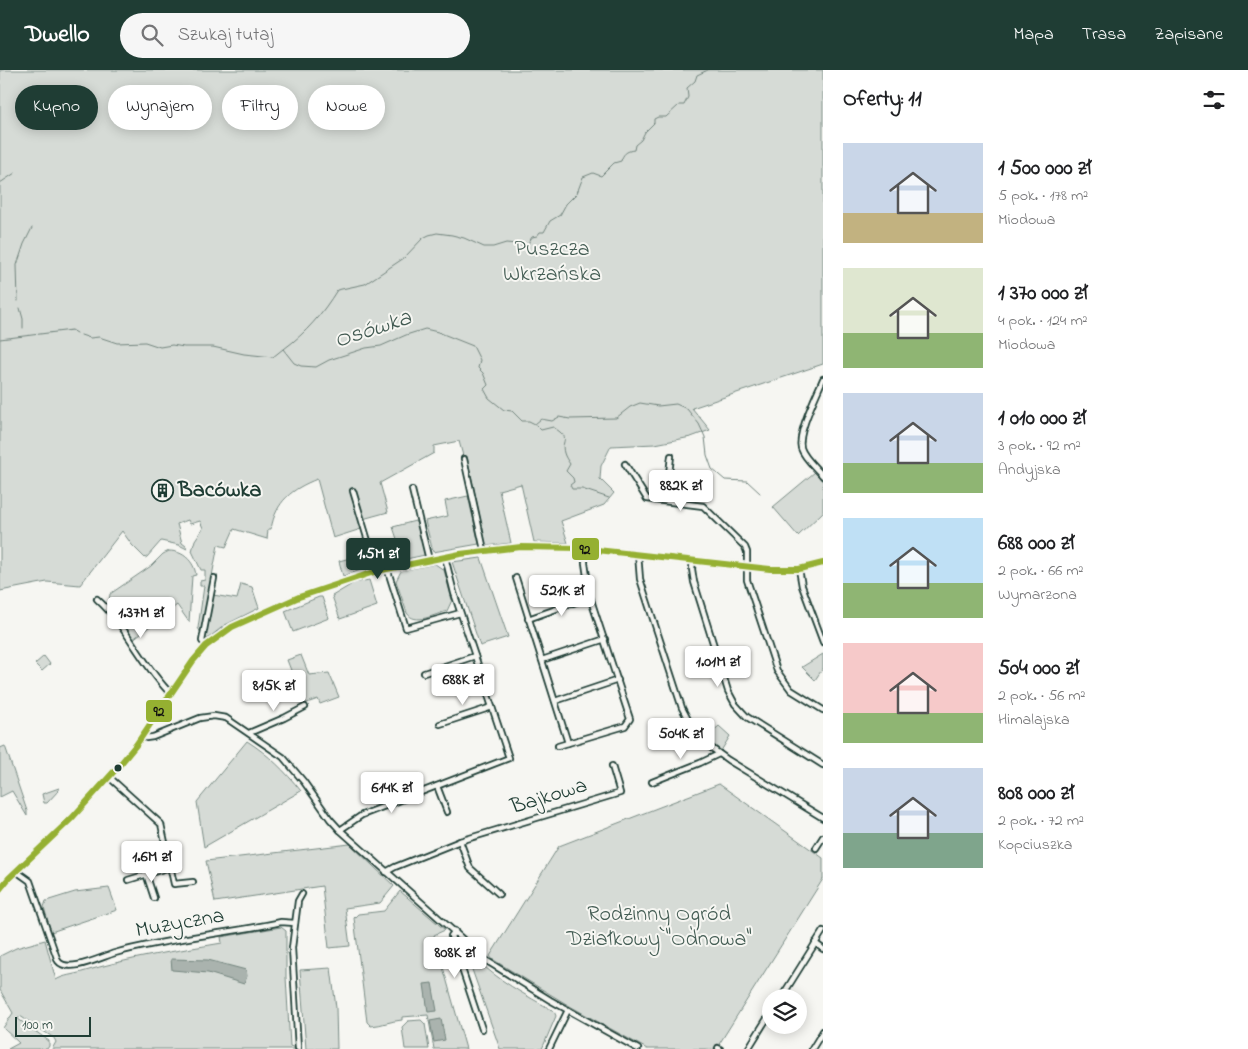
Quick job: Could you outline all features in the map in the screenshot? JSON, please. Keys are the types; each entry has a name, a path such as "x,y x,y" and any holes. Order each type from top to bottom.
{"street":[{"path":"823,380 804,426 800,442 805,455 823,476"},
{"path":"666,501 671,456"},
{"path":"464,459 484,550"},
{"path":"625,464 648,499 704,506 745,547 748,552 747,580 777,671 791,690 823,710"},
{"path":"412,490 430,560"},
{"path":"353,491 377,570"},
{"path":"355,499 362,497"},
{"path":"0,889 16,871 72,818 111,775 142,736 193,661 206,646 228,630 287,602 377,570 484,550 541,547 585,548 782,569 823,563"},
{"path":"558,746 619,728 628,723 630,716 590,597 585,563 585,548"},
{"path":"638,554 640,579 682,708 698,736 718,754 823,818"},
{"path":"340,830 362,816 509,758 460,612 445,557"},
{"path":"693,560 694,582 728,690 735,704 747,717 823,765"},
{"path":"387,568 406,628 460,612"},
{"path":"798,568 802,586 823,642"},
{"path":"206,646 202,641 214,578"},
{"path":"516,578 568,742"},
{"path":"528,618 590,597"},
{"path":"97,599 108,609 154,674 171,694"},
{"path":"542,660 605,639"},
{"path":"424,673 475,656"},
{"path":"555,701 618,680"},
{"path":"249,733 305,707"},
{"path":"440,724 492,707"},
{"path":"142,736 146,738 153,737 193,720 209,716 226,718 273,749 288,763 340,830 493,966 638,1049"},
{"path":"652,782 718,754"},
{"name":"Bajkowa","path":"386,872 460,841 620,793 612,766"},
{"path":"109,768 111,775 161,824 174,884 192,882"},
{"path":"437,786 447,812"},
{"path":"816,848 823,837"},
{"path":"460,841 470,868 498,894"},
{"path":"137,846 154,898"},
{"path":"128,880 170,867"},
{"name":"Muzyczna","path":"16,871 30,881 58,961 64,966 72,966 100,959 113,953 147,946 281,922 295,923"},
{"path":"298,1048 292,970 295,923 298,901 302,894"},
{"path":"786,989 823,931"},
{"path":"455,932 451,936 482,1030"},
{"path":"815,943 823,949"},
{"path":"549,1049 568,1010"},
{"path":"748,1049 762,1026"},
{"path":"812,1049 823,1031"}],"green space":[{"name":"Puszcza Wkrzańska","path":"0,70 823,70 823,364 692,408 710,430 691,437 655,444 611,446 601,466 600,479 614,493 604,505 561,521 568,543 534,542 521,484 499,490 511,543 486,546 467,456 463,456 459,441 434,446 434,453 380,483 388,512 359,520 361,529 333,538 317,479 300,487 286,497 273,519 271,529 268,529 267,539 234,529 226,547 218,545 201,633 198,628 204,586 200,586 200,581 205,580 205,570 201,570 192,551 195,540 203,528 200,521 190,524 188,520 177,524 182,543 187,549 161,541 145,558 122,531 80,585 47,582 0,591"},
{"path":"815,472 823,482 823,512 798,536 773,507"},
{"path":"468,496 479,544 433,552 425,521 448,516 445,501"},
{"path":"415,521 425,555 378,565 373,550 398,542 393,527"},
{"path":"169,551 183,555 190,561 195,570 196,575 192,576 189,622 177,605 132,640 108,608 110,594 151,566 163,554"},
{"path":"369,553 373,566 343,576 339,561"},
{"path":"481,558 508,637 480,646 452,562"},
{"path":"435,564 444,570 452,600 447,611 415,619 407,613 396,581 401,571"},
{"path":"369,580 377,606 340,619 332,596 354,583"},
{"path":"241,584 252,587 259,608 225,625 207,639 204,637 213,595 237,599"},
{"path":"322,597 329,618 293,632 285,611"},
{"path":"823,654 823,668 815,680 802,667"},
{"path":"301,655 309,675 329,673 339,697 320,704 318,699 304,704 287,660"},
{"path":"44,656 50,664 42,671 35,664"},
{"path":"719,726 730,736 721,751 705,738"},
{"path":"247,741 276,764 301,791 204,847 197,802"},
{"path":"5,746 27,816 12,791 0,797 0,748"},
{"name":"Rodzinny Ogród Działkowy \"Odnowa\"","path":"719,784 823,858 823,879 716,1049 647,1049 568,1005 492,959 490,956 559,846"},
{"path":"59,788 47,803 44,803 42,794"},
{"path":"350,844 394,886 380,903 345,908 350,946 329,948 322,886 215,902 206,861"},
{"path":"109,888 117,910 51,932 44,907 46,901 75,892"},
{"path":"400,891 445,930 434,935 466,1049 434,1049 428,1015 402,1017 402,1020 371,1026 367,1022 354,918 358,914 384,911"},
{"path":"281,927 286,931 286,977 290,1046 298,1049 52,1049 56,1042 54,1038 20,1016 18,1019 49,1041 49,1046 47,1049 8,1049 19,1043 3,1028 13,1013 0,990 0,956 16,948 45,940 56,980 65,976 134,959 222,943 221,937"},
{"path":"474,957 502,980 554,1011 556,1016 542,1049 500,1049 469,961"},
{"path":"331,968 336,1008 337,1049 306,1049 300,970"},
{"path":"421,1020 425,1024 429,1049 405,1049 402,1027 408,1021"}],"shaded area":[{"path":"171,959 208,960 246,970 247,976 244,984 208,973 172,970"},
{"path":"432,983 437,1011 428,1012 424,984"},
{"path":"441,1019 445,1040 434,1042 430,1021"}],"waterway":[{"path":"284,349 314,322 337,290 365,284 404,258 423,238 429,235 437,233 452,235 484,247 493,247 506,243 527,245 532,237 537,236 540,232 544,232 550,221 560,215 566,204 577,193 583,177 593,173 601,176 614,163 621,161 625,153 634,150 635,145 654,123 654,119 666,117 679,105 684,105 688,97 687,88 695,81 697,75 708,70"},
{"path":"0,183 15,173"},
{"path":"18,301 17,265 32,228"},
{"path":"20,308 23,328"},
{"name":"Osówka","path":"81,335 90,338 99,337 117,343 145,342 160,347 172,345 213,347 244,354 273,357 283,349 294,363 301,366 316,367 329,360 366,348 381,346 425,329 438,332 473,346 480,360 478,368 483,373 488,385 484,389 489,398 504,410 512,411 522,421 529,421 535,424 541,419 552,421 559,417 570,419 616,418 630,407 640,403 658,406 676,404 687,409 699,424 705,437 707,455 712,469 725,480 747,481 760,493"},
{"name":"Osówka","path":"0,339 72,330 77,333"},
{"path":"536,425 541,430 553,427 563,434 564,453 570,464 566,471 573,478 574,482 570,485 572,489 582,489 609,498"}],"transit line":[{"name":"92","path":"0,889 9,878 72,818 118,767 136,745 193,661 206,646 232,627 299,597 377,571 460,554 521,547 579,548 770,569 799,569 823,563"}],"place":[{"name":"Bacówka","path":"162,491"}]}
